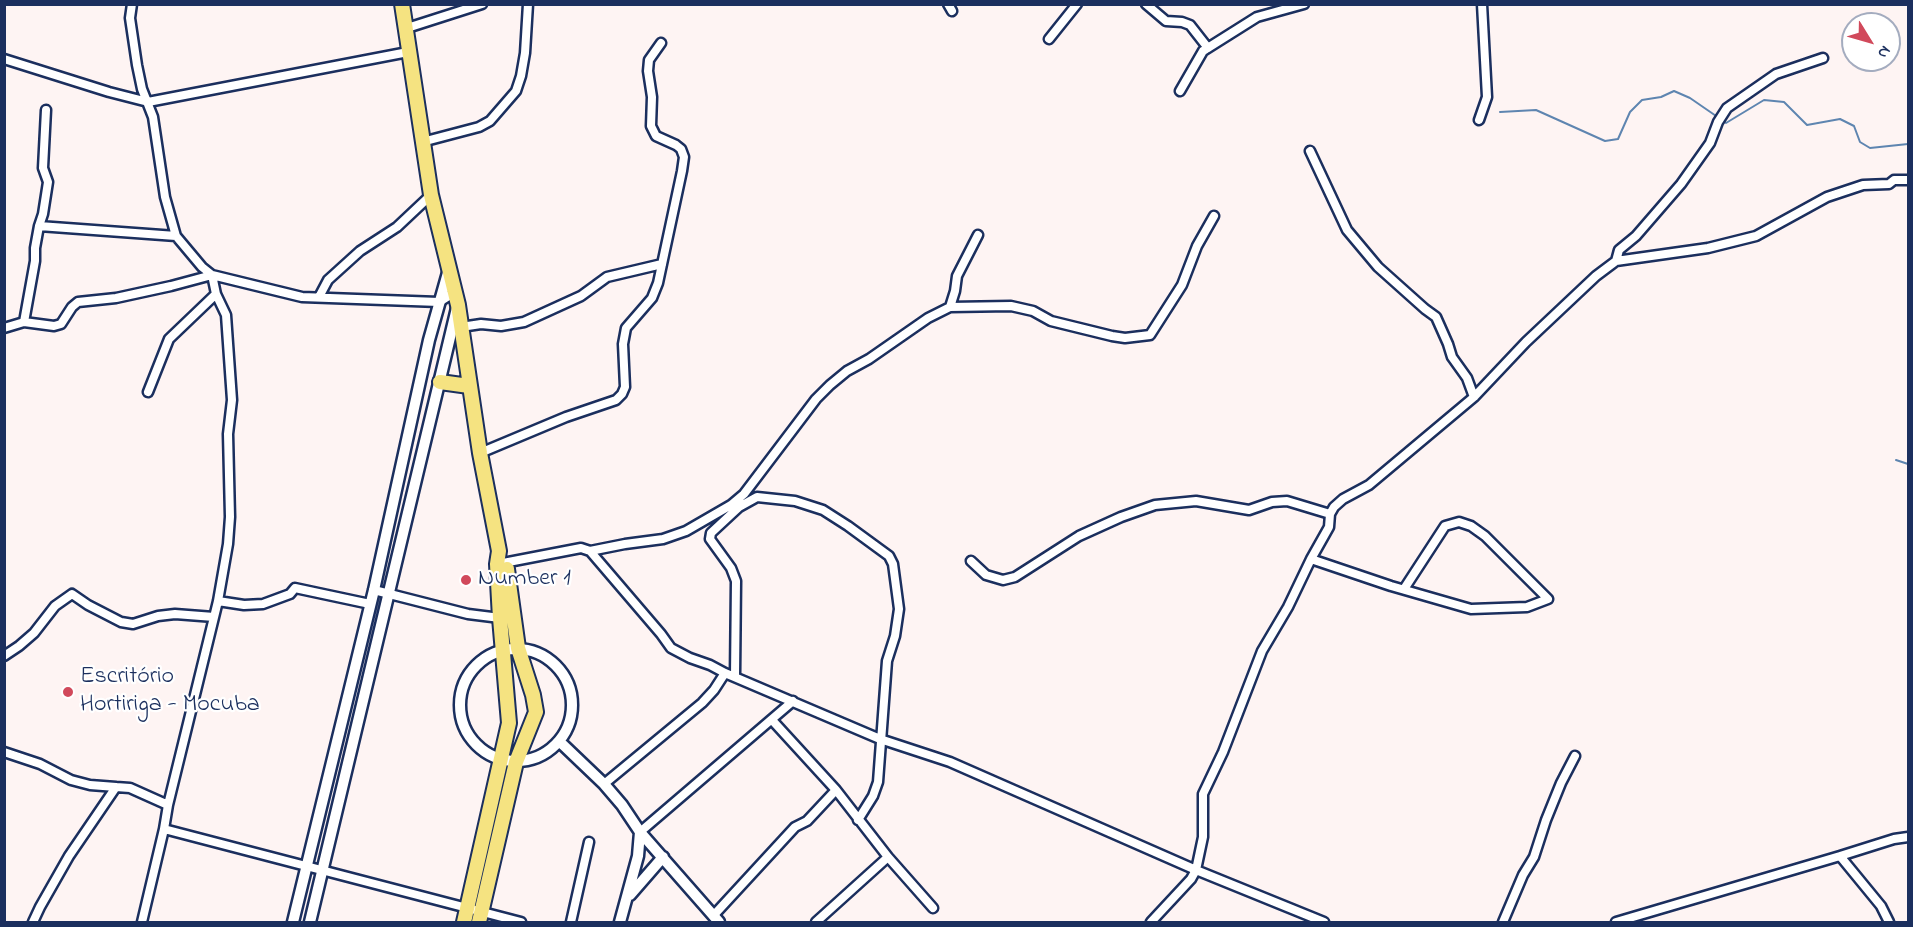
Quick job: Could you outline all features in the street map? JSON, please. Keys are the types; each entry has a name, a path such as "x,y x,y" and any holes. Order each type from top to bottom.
{"highway":[{"path":"402,4 431,195 450,267 500,560 518,648 536,712 531,725 509,760 466,916"},
{"path":"440,382 469,386"},
{"path":"481,917 509,760 508,694 500,618 500,560"},
{"path":"508,694 533,695"},
{"path":"509,723 531,725"}],"street":[{"path":"132,4 130,18 137,65 142,88 153,117 165,197 176,236 187,251 212,274 302,297 439,302 456,299 440,382 310,922"},
{"path":"404,29 482,4"},
{"path":"422,142 479,127 494,119 516,91 525,53 528,4"},
{"path":"1049,39 1077,4"},
{"path":"1146,4 1166,21 1190,25 1208,48"},
{"path":"1180,91 1201,54 1208,48 1257,17 1304,4"},
{"path":"1479,120 1487,97 1482,4"},
{"path":"480,453 567,417 616,400 622,394 625,387 622,344 626,328 652,298 678,194 684,157 681,149 676,145 656,136 651,126 652,97 648,71 649,60 662,43"},
{"path":"4,59 148,102 408,52"},
{"path":"1616,261 1619,250 1636,236 1681,184 1710,143 1718,122 1727,108 1776,74 1823,58"},
{"path":"24,322 48,182 43,168 46,110"},
{"path":"1310,151 1347,230 1378,267 1436,317 1452,357 1467,378 1474,397"},
{"path":"1151,922 1191,879 1196,870 1203,837 1203,794 1223,752 1262,651 1288,607 1311,558 1329,527 1330,514 1339,502 1369,486 1474,397 1526,342 1596,276 1616,261 1708,248 1756,236 1827,197 1863,185 1908,180"},
{"path":"319,297 328,280 360,251 397,227 431,195"},
{"path":"500,560 580,548 590,551 663,539 686,531 731,505 744,494 801,418 830,385 847,371 869,359 928,318 950,308 1011,306 1033,311 1051,321 1112,336 1125,338 1150,335 1182,285 1197,246 1214,216"},
{"path":"39,226 176,236"},
{"path":"950,308 956,291 957,276 978,235"},
{"path":"461,327 481,324 501,326 524,322 581,296 608,276 662,264"},
{"path":"293,922 374,590 439,302 450,267"},
{"path":"4,328 24,322 54,326 61,324 78,302 116,298 212,274"},
{"path":"142,922 218,602 228,544 230,517 228,434 232,400 226,315 216,294 212,274"},
{"path":"148,392 169,339 216,294"},
{"path":"604,784 702,703 730,675 736,580 732,568 713,544 710,538 711,533 739,507 757,497 795,501 823,510 848,526 889,556 893,564 899,609 895,636 887,661 878,782 873,796 858,820"},
{"path":"971,561 986,575 1003,580 1016,577 1080,536 1121,517 1155,505 1196,501 1249,510 1272,502 1287,501 1330,514"},
{"path":"1311,558 1404,589 1471,609 1527,607 1548,599 1485,536 1471,526 1459,522 1445,526 1404,589"},
{"path":"384,544 399,548"},
{"path":"590,551 662,634 671,648 880,739 950,762 1196,870 1324,922"},
{"path":"218,602 244,605 263,604 290,594 295,588 370,604"},
{"path":"374,590 480,616 500,618"},
{"path":"4,656 27,640 55,606 72,594 121,622 133,624 158,616 175,614 214,617"},
{"path":"518,648 530,650 545,657 557,667 566,680 571,696 572,711 559,741 542,755 532,759 509,760 486,752 475,744 467,734 462,722 459,710 460,697 469,673 488,656 502,650 518,648"},
{"path":"354,672 370,675"},
{"path":"620,922 638,856 640,832 793,701"},
{"path":"772,720 836,790 888,857 933,908"},
{"path":"559,741 604,784 640,832 716,919 795,827 807,821 836,790"},
{"path":"4,752 40,764 71,780 90,785 130,788 168,805"},
{"path":"1503,922 1523,875 1534,857 1546,820 1575,756"},
{"path":"330,773 346,776"},
{"path":"33,922 69,856 116,787"},
{"path":"164,829 307,866 466,916 521,922"},
{"path":"1616,922 1894,839 1908,837"},
{"path":"571,922 589,842"},
{"path":"1840,856 1881,906 1888,922"},
{"path":"627,899 663,857"},
{"path":"816,922 888,857"}],"waterway":[{"path":"1500,112 1536,110 1605,141 1618,139 1630,112 1642,100 1661,97 1674,91 1690,98 1719,118"},
{"path":"1723,121 1726,123 1764,100 1784,102 1807,125 1840,119 1854,126 1860,142 1870,148 1908,144"},
{"path":"1896,460 1908,464"}],"place":[{"name":"Number 1","path":"466,580"},
{"name":"Escritório Hortiriga - Mocuba","path":"68,692"}]}
